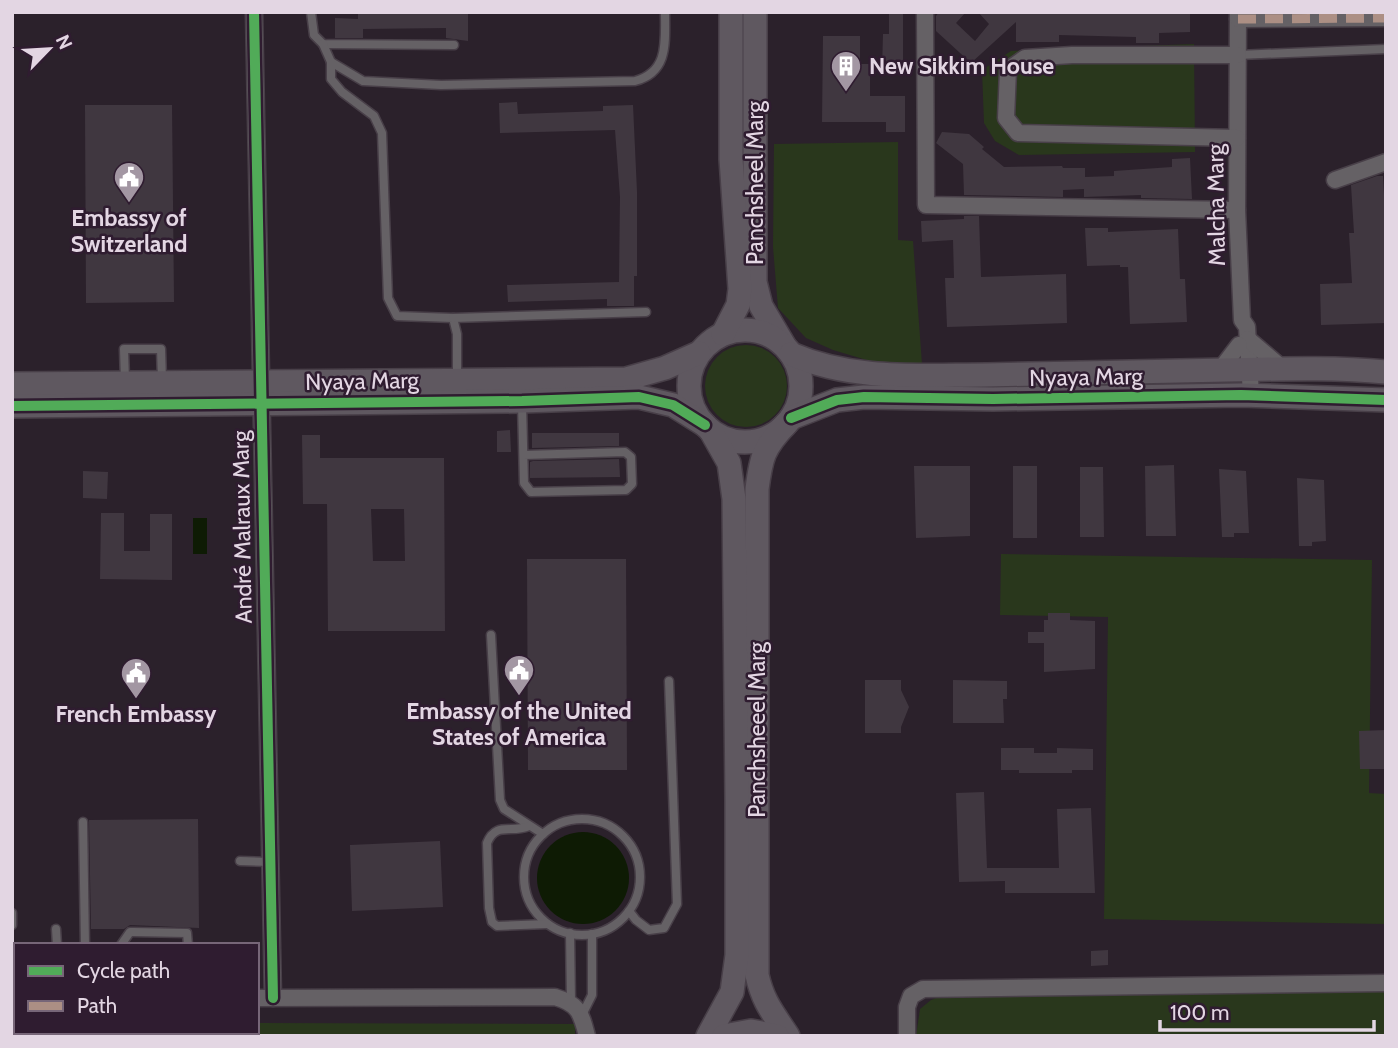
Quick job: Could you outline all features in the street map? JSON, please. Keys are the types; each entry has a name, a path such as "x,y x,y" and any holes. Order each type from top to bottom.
{"street":[{"name":"André Malraux Marg","path":"254,12 270,862 265,998"},
{"name":"Panchsheel Marg","path":"723,334 737,305 740,289 731,159 731,12"},
{"name":"Panchsheel Marg","path":"755,12 755,282 761,306 788,350"},
{"path":"925,12 926,205 1237,210"},
{"path":"1238,15 1386,18"},
{"name":"Malcha Marg","path":"1238,15 1237,210 1242,320 1237,326 1243,342"},
{"path":"1237,138 1018,133 1006,118 1006,94 1008,70 1025,58 1072,54 1238,54"},
{"path":"1335,180 1386,162"},
{"path":"708,428 726,439 741,442 773,435 788,421 798,403 801,386 798,369 788,350 766,334 745,330 723,334 699,353 691,371 689,390 694,409 729,463 733,499 737,955 732,992 708,1036"},
{"path":"1243,342 1282,368"},
{"path":"1243,342 1237,369 1246,395"},
{"path":"1237,369 1243,342"},
{"name":"Nyaya Marg","path":"788,350 813,364 844,371 886,375 1282,368 1386,372"},
{"name":"Nyaya Marg","path":"12,406 457,381 626,379 665,368 699,353"},
{"name":"Nyaya Marg","path":"12,384 162,383 260,393 522,401 639,397 673,405 708,428"},
{"name":"Nyaya Marg","path":"788,421 837,400 859,397 993,399 1246,395 1386,400"},
{"name":"Panchsheeel Marg","path":"788,421 768,443 760,465 757,489 757,975 769,1011 788,1036"},
{"path":"907,1036 907,1007 911,996 923,989 1386,983"},
{"path":"265,998 555,998 570,1002 582,1015 587,1036"},
{"path":"724,1036 751,1031 777,1036"}],"lane":[{"path":"312,12 314,35 323,44 331,62 331,79 342,92 374,116 382,133 388,298 397,316 453,318 646,312"},
{"path":"331,62 363,81 440,85 635,81 649,77 662,64 665,12"},
{"path":"323,44 454,45"},
{"path":"1238,54 1386,49"},
{"path":"453,318 457,334 457,381"},
{"path":"126,383 124,349 161,349 162,383"},
{"path":"522,401 524,484 531,492 626,490 632,484 631,457 625,452 524,455"},
{"path":"491,635 500,800 504,809 543,834"},
{"path":"629,911 649,930 664,928 677,904 669,681"},
{"path":"529,826 499,829 491,834 487,843 489,908 492,922 497,926 547,924 582,936 617,924 638,895 640,876 637,856 626,839 611,826 592,819 572,819 543,834 528,855 524,875 526,893 534,910 547,924"},
{"path":"83,822 85,943"},
{"path":"240,860 270,862"},
{"path":"12,913 12,925"},
{"path":"56,929 57,943"},
{"path":"125,943 130,932 187,933 188,943"},
{"path":"165,933 166,943"},
{"path":"570,933 570,1002"},
{"path":"582,1015 592,995 592,934"}],"shaded area":[{"path":"1194,44 1195,152 1019,155 995,141 984,123 982,70 1011,51"},
{"path":"898,142 898,240 913,241 922,364 880,364 833,350 806,338 778,308 773,247 774,144"},
{"path":"746,345 762,348 775,357 784,370 787,386 784,402 775,415 762,424 746,427 730,424 717,415 708,402 705,386 708,370 717,357 730,348"},
{"path":"193,518 207,518 207,554 193,554"},
{"path":"1001,554 1372,560 1369,793 1386,794 1386,924 1104,919 1108,617 1000,615"},
{"path":"583,832 600,836 615,846 625,861 629,878 625,895 615,910 600,920 583,924 566,920 551,910 541,895 537,878 541,861 551,846 566,836"},
{"path":"1386,988 1386,1036 916,1036 920,1009 931,1000 947,994"},
{"path":"12,1022 14,1034 259,1034 259,1023 575,1024 575,1036 12,1036"}],"building":[{"path":"358,12 468,12 468,41 446,38 446,28 363,29 363,38 335,38 335,18 358,19"},
{"path":"889,12 903,12 903,69 882,70 883,34 889,34"},
{"path":"939,12 966,12 956,23 975,41 989,24 978,12 1190,12 1190,32 1159,33 1159,43 1136,43 1136,37 1059,35 1059,42 1016,42 1016,22 971,63 936,31 936,16"},
{"path":"823,36 860,36 860,64 870,64 870,96 905,96 905,132 886,132 886,122 822,122"},
{"path":"517,102 518,114 603,111 603,106 633,105 637,192 637,276 634,276 634,306 607,306 607,299 508,302 507,285 619,282 620,197 615,130 500,133 499,103"},
{"name":"Embassy of Switzerland","path":"85,105 172,105 174,302 86,303"},
{"path":"942,132 969,134 1004,167 1085,168 1085,177 1114,176 1114,171 1172,167 1172,159 1190,158 1192,199 1141,198 1141,195 1084,197 1084,189 1063,190 1063,197 964,195 963,164 936,143"},
{"path":"1383,176 1386,323 1321,325 1320,284 1352,283 1349,233 1354,233 1351,185"},
{"path":"964,216 979,216 981,277 1066,274 1067,323 947,327 945,278 954,278 953,240 922,242 921,221 964,219"},
{"path":"1085,228 1108,228 1108,232 1178,229 1180,279 1185,279 1187,322 1130,324 1128,267 1087,266"},
{"path":"510,430 511,452 497,452 497,431"},
{"path":"532,433 619,433 619,446 532,448"},
{"path":"302,435 320,435 320,458 444,458 445,631 328,631 327,504 303,504","holes":["371,509 404,509 405,561 373,561"]},
{"path":"619,459 620,477 530,478 530,462 533,461"},
{"path":"1174,465 1176,536 1146,536 1145,466"},
{"path":"914,466 970,466 970,536 916,538"},
{"path":"1013,466 1037,466 1037,538 1013,538"},
{"path":"1080,467 1103,467 1104,537 1080,537"},
{"path":"1219,469 1246,471 1249,533 1234,533 1234,537 1222,537"},
{"path":"83,471 108,472 107,499 83,498"},
{"path":"1297,478 1324,480 1326,541 1312,542 1312,546 1299,546"},
{"path":"101,513 124,513 124,551 150,551 150,514 172,514 172,580 100,579"},
{"path":"527,559 626,559 627,770 528,770"},
{"path":"1048,613 1070,613 1070,620 1095,621 1095,669 1044,672 1044,643 1028,643 1028,632 1044,632 1044,620 1048,620"},
{"path":"865,680 901,680 901,690 909,707 901,733 865,733"},
{"path":"953,680 1007,681 1007,699 1003,699 1004,723 953,723"},
{"path":"1386,730 1386,769 1360,769 1359,731"},
{"path":"1001,748 1034,748 1034,753 1057,753 1057,748 1093,749 1093,770 1072,770 1072,773 1019,773 1019,770 1001,770"},
{"path":"984,792 987,868 1059,868 1057,809 1091,808 1095,893 1005,893 1005,881 959,882 956,793"},
{"path":"198,819 199,928 130,925 124,929 91,929 89,820"},
{"path":"440,841 443,907 352,911 350,845"},
{"path":"1108,950 1108,965 1091,966 1091,951"}],"marked path":[{"path":"1238,19 1386,18"}],"cycle path":[{"path":"254,12 273,998"},
{"path":"791,418 837,400 864,397 993,399 1241,395 1386,400"},
{"path":"12,406 522,401 639,397 673,405 705,425"}],"place":[{"name":"New Sikkim House","path":"846,93"},
{"name":"Embassy of Switzerland","path":"129,204"},
{"name":"Embassy of the United States of America","path":"519,697"},
{"name":"French Embassy","path":"136,700"}]}
